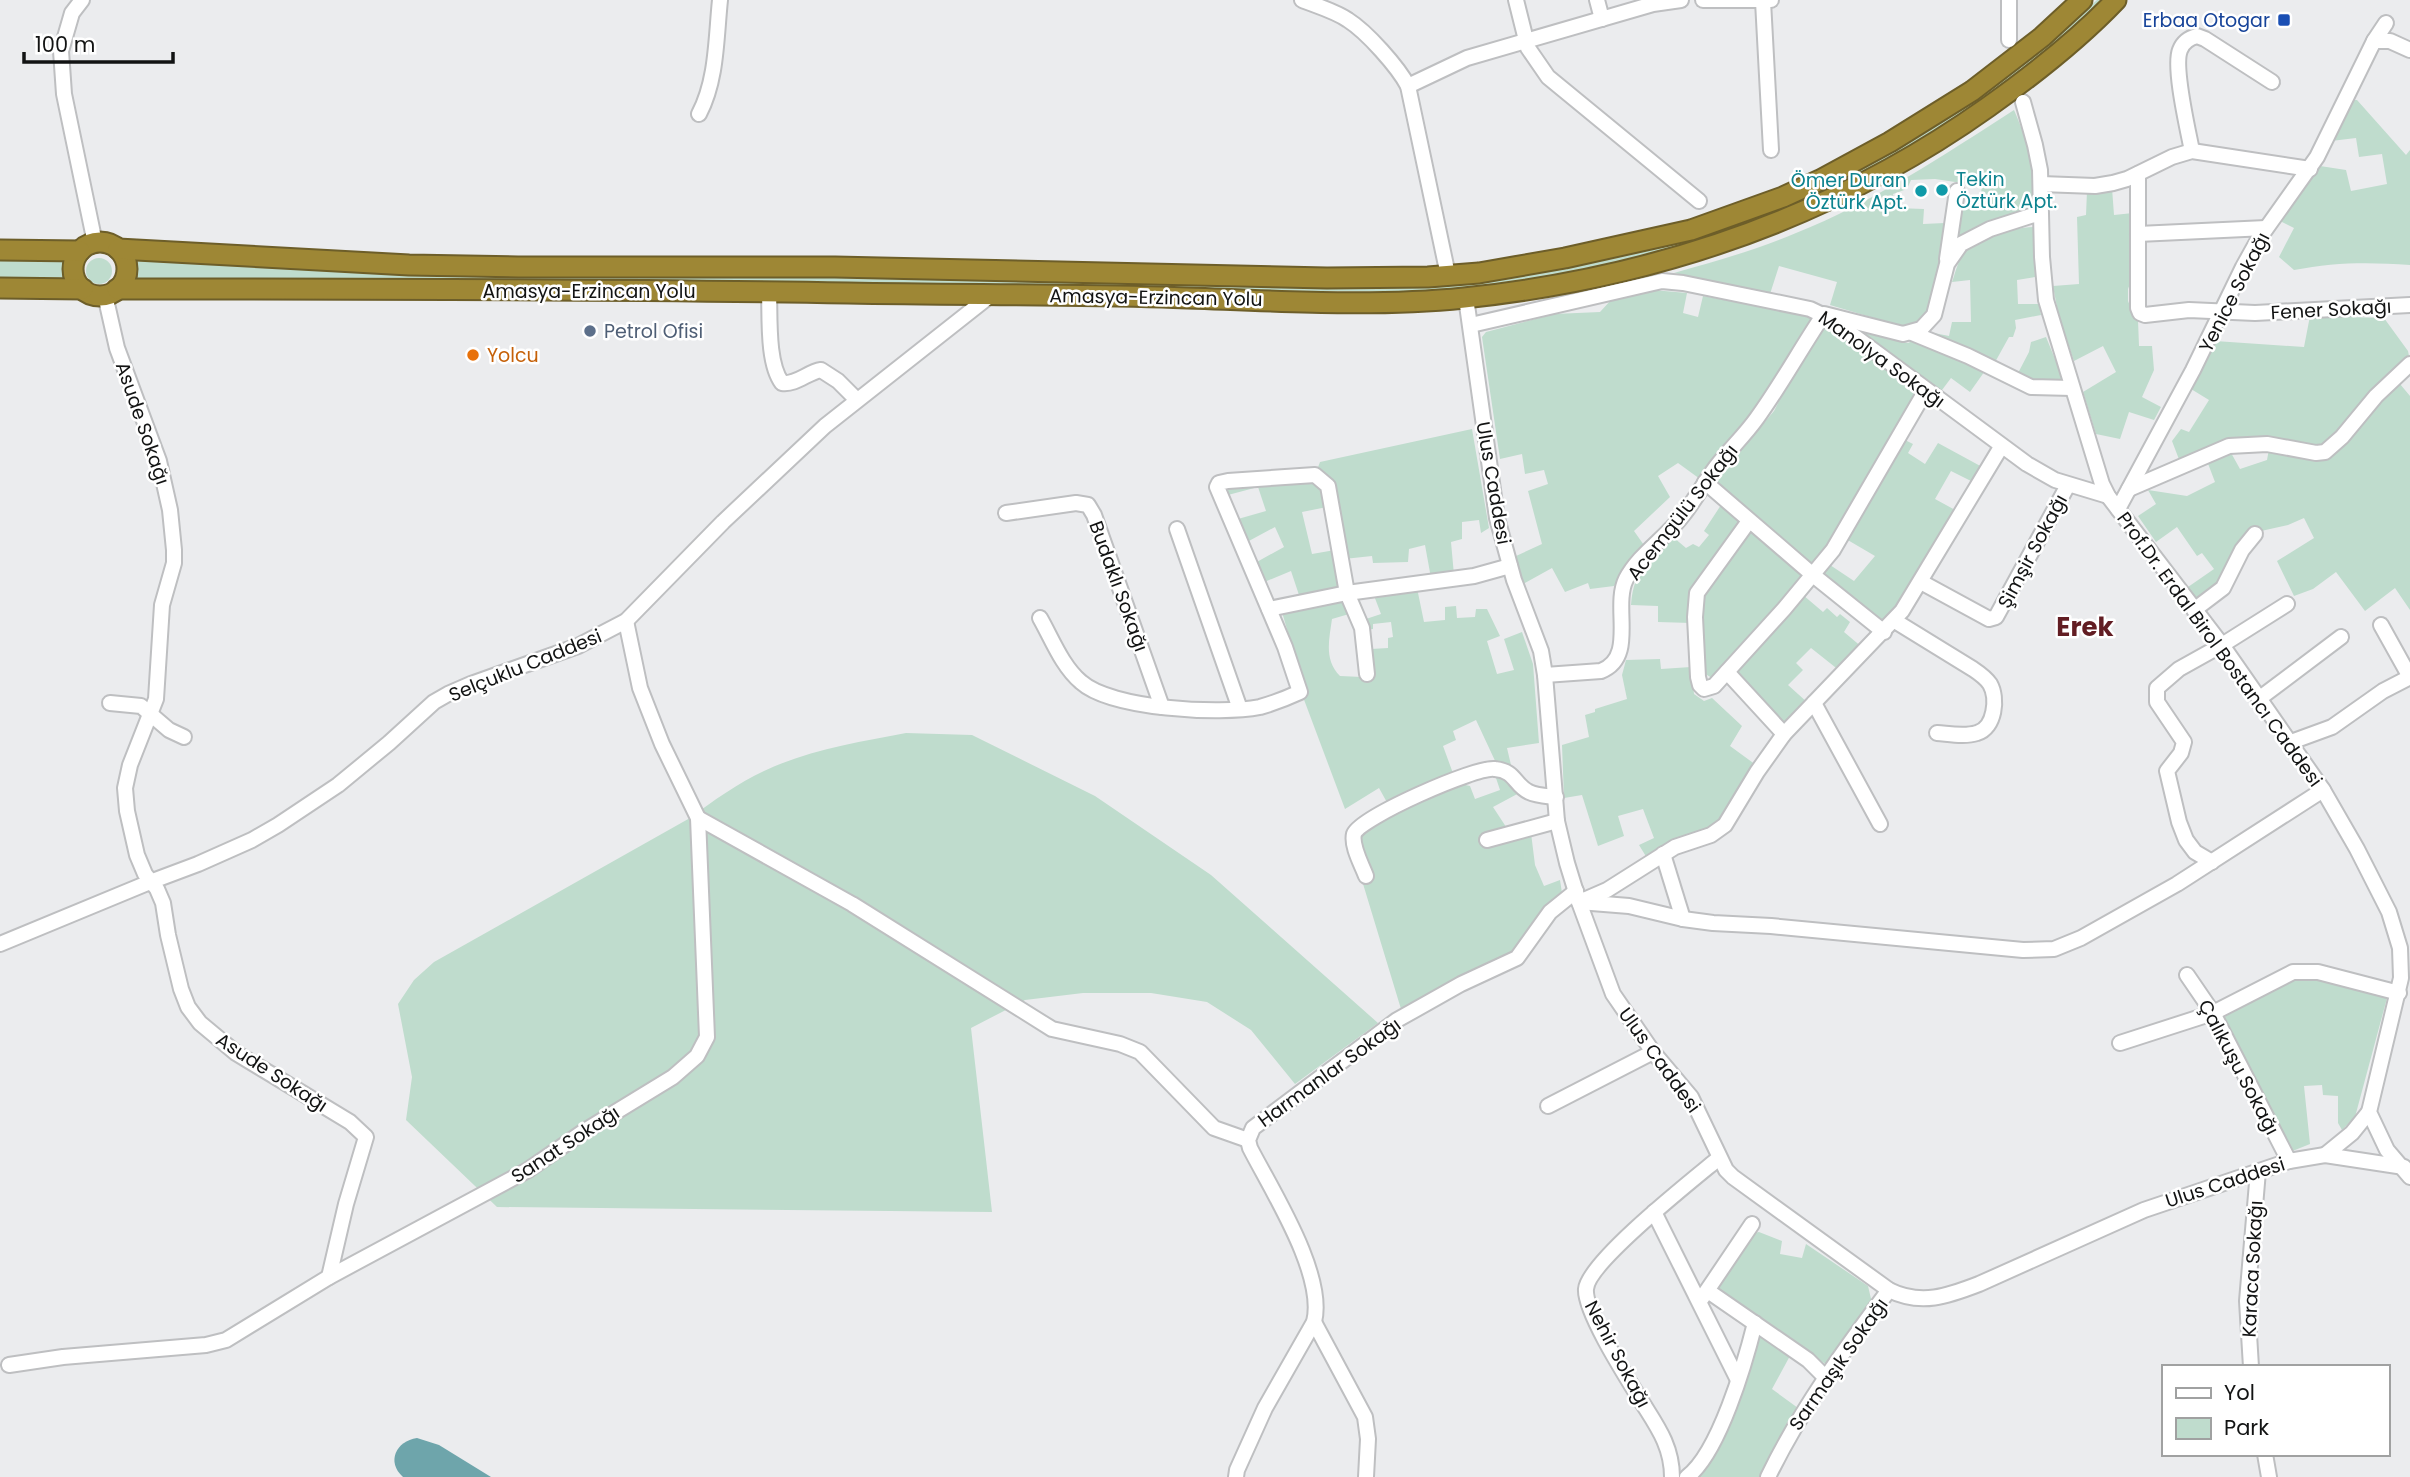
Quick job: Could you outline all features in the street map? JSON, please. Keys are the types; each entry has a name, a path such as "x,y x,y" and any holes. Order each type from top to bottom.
{"highway":[{"name":"Amasya-Erzincan Yolu","path":"118,249 359,263 504,267 835,267 1327,278 1448,275 1506,269 1691,230 1783,197 1855,162 1972,90 2042,37 2082,0"},
{"name":"Amasya-Erzincan Yolu","path":"111,292 769,292 1354,301 1466,298 1509,293 1641,267 1738,238 1815,208 1899,164 1969,121 2045,64 2116,0"},
{"path":"0,250 87,247 107,243 124,256 127,269 125,278 111,292 96,295 83,289 0,288"},
{"path":"83,289 78,283 74,263 87,247"}],"street":[{"path":"82,0 72,13 61,51 66,105 87,247"},
{"path":"699,114 712,77 720,0"},
{"path":"1302,0 1319,3 1349,20 1383,52 1408,86 1448,275"},
{"path":"1516,0 1528,48 1548,77 1699,201"},
{"path":"1597,0 1602,19"},
{"path":"1408,86 1467,58 1653,4 1681,0"},
{"path":"1703,0 1768,1 1771,150"},
{"path":"2009,0 2009,40"},
{"name":"Yenice Sokağı","path":"2118,509 2193,370 2251,252 2310,169 2374,41 2386,23"},
{"path":"2192,151 2179,60 2181,47 2186,41 2197,36 2205,39 2272,82"},
{"path":"2374,41 2390,41 2410,50"},
{"name":"Prof.Dr. Erdal Birol Bostancı Caddesi","path":"2023,102 2038,158 2046,300 2098,472 2108,496 2222,645 2291,742 2323,790 2389,912 2400,948 2401,978 2369,1112"},
{"path":"2041,184 2095,186 2127,179 2172,157 2192,151 2310,169"},
{"name":"Fener Sokağı","path":"2138,174 2140,313 2145,315 2189,310 2255,313 2410,305"},
{"path":"1912,333 1921,329 1934,315 1947,264 1957,191"},
{"path":"1947,264 1953,252 1971,237 2040,213"},
{"path":"2138,234 2266,228"},
{"name":"Manolya Sokağı","path":"1471,325 1662,281 1796,306 1824,314 2001,447 2048,477 2108,496"},
{"name":"Asude Sokağı","path":"111,292 117,348 159,461 170,510 174,563 162,605 157,689 151,713 130,765 125,797 137,855 141,867 157,889 163,903 181,989 188,1007 200,1023 236,1053 350,1122 366,1138 329,1277"},
{"path":"769,292 772,349 782,383 789,384 821,370 838,381 857,400"},
{"name":"Selçuklu Caddesi","path":"0,944 150,881 223,854 278,825 346,779 434,702 471,684 578,646 626,621 785,462 857,400 991,295"},
{"name":"Ulus Caddesi","path":"1466,298 1493,499 1510,566 1541,651 1558,821 1577,896 1613,994 1653,1052 1691,1097 1726,1170 1743,1186 1889,1290 1913,1299 1926,1300 1955,1293 2134,1214 2220,1182 2289,1161 2325,1155 2407,1170"},
{"path":"1824,314 1891,332 1912,333 1968,356 2031,387 2073,388"},
{"name":"Acemgülü Sokağı","path":"1545,675 1601,671 1614,664 1620,646 1622,600 1626,581 1639,562 1681,518 1705,482 1758,417 1824,314"},
{"path":"2129,489 2229,446 2267,444 2316,453 2325,452 2410,364"},
{"path":"1749,521 1697,593 1695,602 1700,685 1704,689 1710,688 1727,672 1813,575 1846,530 1926,390"},
{"path":"1577,896 1607,890 1663,854 1711,835 1726,825 1757,772 1784,734 1889,626 1921,583 2001,447"},
{"path":"1040,618 1062,658 1084,685 1121,701 1142,706 1240,709 1260,707 1300,692 1285,647 1217,487 1219,483 1315,475 1328,486 1347,593 1362,628 1367,674"},
{"path":"1705,482 1813,575 1889,626 1973,669 1985,678 1992,687 1994,710 1986,728 1976,734 1937,733"},
{"name":"Şimşir Sokağı","path":"1921,583 1989,619 1996,617 2068,485"},
{"name":"Budaklı Sokağı","path":"1006,513 1076,503 1088,505 1094,515 1162,707"},
{"path":"1177,529 1240,709"},
{"path":"2194,610 2222,588 2242,550 2255,534"},
{"path":"1269,609 1347,593 1474,576 1510,566"},
{"path":"2212,862 2190,847 2181,831 2167,771 2181,753 2184,742 2157,702 2155,693 2169,676 2287,604"},
{"name":"Sanat Sokağı","path":"9,1365 63,1357 206,1346 226,1340 329,1277 528,1170 583,1132 673,1077 697,1056 707,1037 698,818 662,744 640,688 626,621"},
{"path":"2291,742 2332,727 2383,691 2410,677 2381,625"},
{"path":"2260,698 2342,637"},
{"path":"1727,672 1784,734"},
{"path":"110,703 141,706 169,730 184,737"},
{"path":"1814,703 1880,824"},
{"path":"1366,876 1354,843 1356,830 1392,808 1430,790 1474,772 1494,768 1511,774 1528,792 1556,797"},
{"path":"1577,896 1682,919 1995,948 2046,950 2081,938 2212,862 2323,790"},
{"path":"698,818 852,904 1052,1029 1069,1035 1121,1044 1140,1052 1214,1128 1248,1140"},
{"path":"1487,840 1558,821"},
{"path":"1663,854 1682,919"},
{"name":"Harmanlar Sokağı","path":"1314,1322 1317,1309 1307,1263 1250,1148 1248,1140 1253,1128 1390,1025 1461,984 1517,958 1550,912 1577,896"},
{"path":"2120,1043 2213,1013 2284,975 2305,970 2399,993"},
{"name":"Çalıkuşu Sokağı","path":"2187,975 2213,1013 2289,1161"},
{"path":"1548,1106 1653,1052"},
{"path":"2325,1155 2352,1132 2369,1112 2378,1134 2407,1170"},
{"name":"Nehir Sokağı","path":"1672,1477 1671,1458 1665,1440 1609,1346 1589,1305 1586,1290 1591,1276 1599,1266 1654,1212 1719,1158"},
{"name":"Karaca Sokağı","path":"2251,1365 2247,1301 2258,1171"},
{"path":"1654,1212 1704,1296 1737,1378"},
{"path":"1704,1296 1752,1224"},
{"name":"Sarmaşık Sokağı","path":"1768,1477 1792,1429 1825,1377 1889,1290"},
{"path":"1704,1296 1755,1323 1808,1360 1825,1377"},
{"path":"1236,1477 1265,1408 1314,1322"},
{"path":"1314,1322 1360,1403 1365,1417 1368,1439 1366,1477"},
{"path":"1687,1477 1708,1452 1755,1323"},
{"path":"2265,1456 2269,1477"}],"green space":[{"path":"2097,0 2104,0 2080,24 2018,75 1933,134 1829,192 1706,239 1620,263 1558,276 1458,290 1405,292 947,287 837,283 129,282 130,257 309,270 441,275 833,275 961,280 1059,279 1254,284 1654,248 1981,95 2023,65"},
{"path":"2352,100 2357,100 2406,155 2410,150 2410,265 2352,263 2294,270 2279,257 2294,228 2278,220 2320,166 2346,170 2351,191 2387,184 2382,154 2359,157 2356,138 2331,141"},
{"path":"2014,110 2028,146 2034,175 2033,200 2024,212 1982,226 1957,239 1960,206 1979,207 1982,186 1935,179 1911,180 1907,189 1893,194 1896,208 1924,209 1923,224 1945,223 1935,296 1927,314 1917,323 1904,327 1830,305 1837,282 1779,266 1770,294 1674,273 1766,245 1825,221 1908,177"},
{"path":"2112,188 2114,215 2133,213 2133,276 2128,289 2128,301 2138,320 2139,346 2152,346 2154,370 2142,397 2161,407 2154,420 2129,412 2120,439 2096,434 2083,392 2116,372 2103,346 2074,361 2059,318 2053,286 2079,284 2077,217 2086,215 2087,191"},
{"path":"2033,227 2035,277 2017,280 2018,304 2039,304 2041,315 2015,320 2013,337 2009,337 1994,364 1932,338 1934,333 1949,336 1952,322 1971,322 1970,280 1952,282 1960,259 1968,249 1994,235"},
{"path":"99,258 108,262 112,271 108,280 99,284 90,280 86,271 90,262"},
{"path":"0,259 68,259 69,284 0,281"},
{"path":"1653,290 1687,293 1683,313 1698,317 1703,296 1817,317 1752,415 1700,479 1678,463 1658,476 1670,497 1634,531 1646,548 1614,586 1590,589 1588,583 1565,592 1552,568 1523,584 1516,556 1542,544 1528,491 1548,484 1544,470 1525,474 1522,454 1500,459 1482,337 1486,332 1554,314 1600,312 1612,299"},
{"path":"2310,316 2384,318 2409,356 2337,436 2322,448 2283,442 2180,462 2172,441 2181,429 2189,432 2209,400 2191,389 2215,341 2304,347"},
{"path":"1823,328 1837,334 1919,393 1834,543 1812,570 1717,484 1722,472 1774,411 1796,368"},
{"path":"1855,331 1908,343 1917,339 1987,368 1970,392 1951,378 1939,394"},
{"path":"2046,337 2062,376 2058,385 2048,386 2017,375 2031,342"},
{"path":"2400,384 2410,396 2410,610 2395,588 2365,611 2336,572 2313,589 2294,596 2277,561 2314,538 2304,518 2288,525 2252,533 2218,586 2199,602 2188,587 2214,569 2202,553 2197,556 2177,527 2156,542 2138,516 2156,504 2148,490 2187,496 2215,482 2207,461 2230,451 2240,469 2267,460 2269,449 2312,459"},
{"path":"1472,429 1489,528 1481,533 1479,520 1462,522 1462,539 1451,542 1454,575 1431,578 1425,545 1409,549 1408,562 1373,563 1372,556 1344,559 1317,470 1320,462"},
{"path":"1901,438 1913,444 1908,453 1925,464 1938,443 1984,468 1975,483 1951,471 1935,499 1957,511 1916,584 1883,625 1820,577 1830,565 1854,581 1875,556 1846,539"},
{"path":"1312,478 1321,483 1327,507 1302,512 1312,554 1335,550 1342,589 1300,598 1291,571 1262,583 1255,563 1284,547 1275,527 1247,542 1238,519 1266,511 1258,487 1228,495 1225,485"},
{"path":"1721,505 1742,521 1698,585 1691,623 1658,622 1658,606 1631,605 1635,582 1650,560 1673,537 1686,548 1693,544 1699,547 1709,535 1704,531"},
{"path":"1751,526 1806,575 1712,678 1702,672 1701,594"},
{"path":"1417,588 1424,622 1445,620 1445,607 1456,606 1457,618 1475,617 1476,609 1487,609 1500,636 1487,641 1497,674 1514,670 1504,639 1522,632 1533,664 1539,743 1507,748 1511,765 1497,765 1476,720 1453,731 1456,740 1443,746 1454,776 1389,806 1379,788 1345,809 1303,697 1305,692 1282,612 1342,599 1349,614 1332,619 1330,656 1340,676 1362,677 1371,649 1388,648 1388,638 1393,637 1391,622 1373,624 1373,629 1365,630 1363,620 1381,614 1373,593"},
{"path":"1803,595 1823,612 1827,608 1837,617 1840,614 1850,622 1844,632 1863,648 1840,671 1811,648 1796,663 1803,670 1788,685 1808,703 1786,728 1733,672"},
{"path":"1660,659 1661,669 1691,667 1694,694 1704,701 1712,698 1742,726 1730,746 1756,765 1719,827 1647,858 1639,845 1654,838 1643,809 1618,816 1624,836 1598,846 1582,795 1564,798 1562,745 1589,737 1585,715 1627,699 1622,675 1626,660"},
{"path":"906,733 972,735 1095,796 1211,875 1378,1023 1295,1084 1251,1030 1207,1002 1151,993 1083,993 1025,1000 971,1028 992,1212 497,1207 406,1120 412,1077 398,1004 414,980 434,962 690,818 764,771 816,752"},
{"path":"1494,772 1501,773 1521,792 1493,807 1514,839 1531,833 1535,865 1544,886 1560,880 1562,893 1519,949 1401,1009 1350,841 1380,820 1457,783 1470,786 1475,799 1500,790"},
{"path":"2309,976 2387,998 2355,1117 2342,1130 2338,1123 2338,1096 2323,1095 2322,1085 2304,1086 2310,1144 2290,1152 2221,1019 2290,979"},
{"path":"1759,1232 1782,1241 1780,1254 1802,1258 1806,1244 1868,1286 1872,1303 1827,1365 1718,1291 1717,1287 1748,1240 1754,1233"},
{"path":"1760,1335 1791,1354 1772,1389 1798,1408 1764,1477 1695,1477"}],"water":[{"path":"417,1438 439,1445 491,1477 403,1477 395,1465 396,1453 404,1443"}],"place":[{"name":"Erbaa Otogar","path":"2284,20"},
{"name":"Tekin Öztürk Apt.","path":"1942,190"},
{"name":"Ömer Duran Öztürk Apt.","path":"1921,191"},
{"name":"Petrol Ofisi","path":"590,331"},
{"name":"Yolcu","path":"473,355"}],"district":[{"name":"Erek","path":"2085,627"}]}
